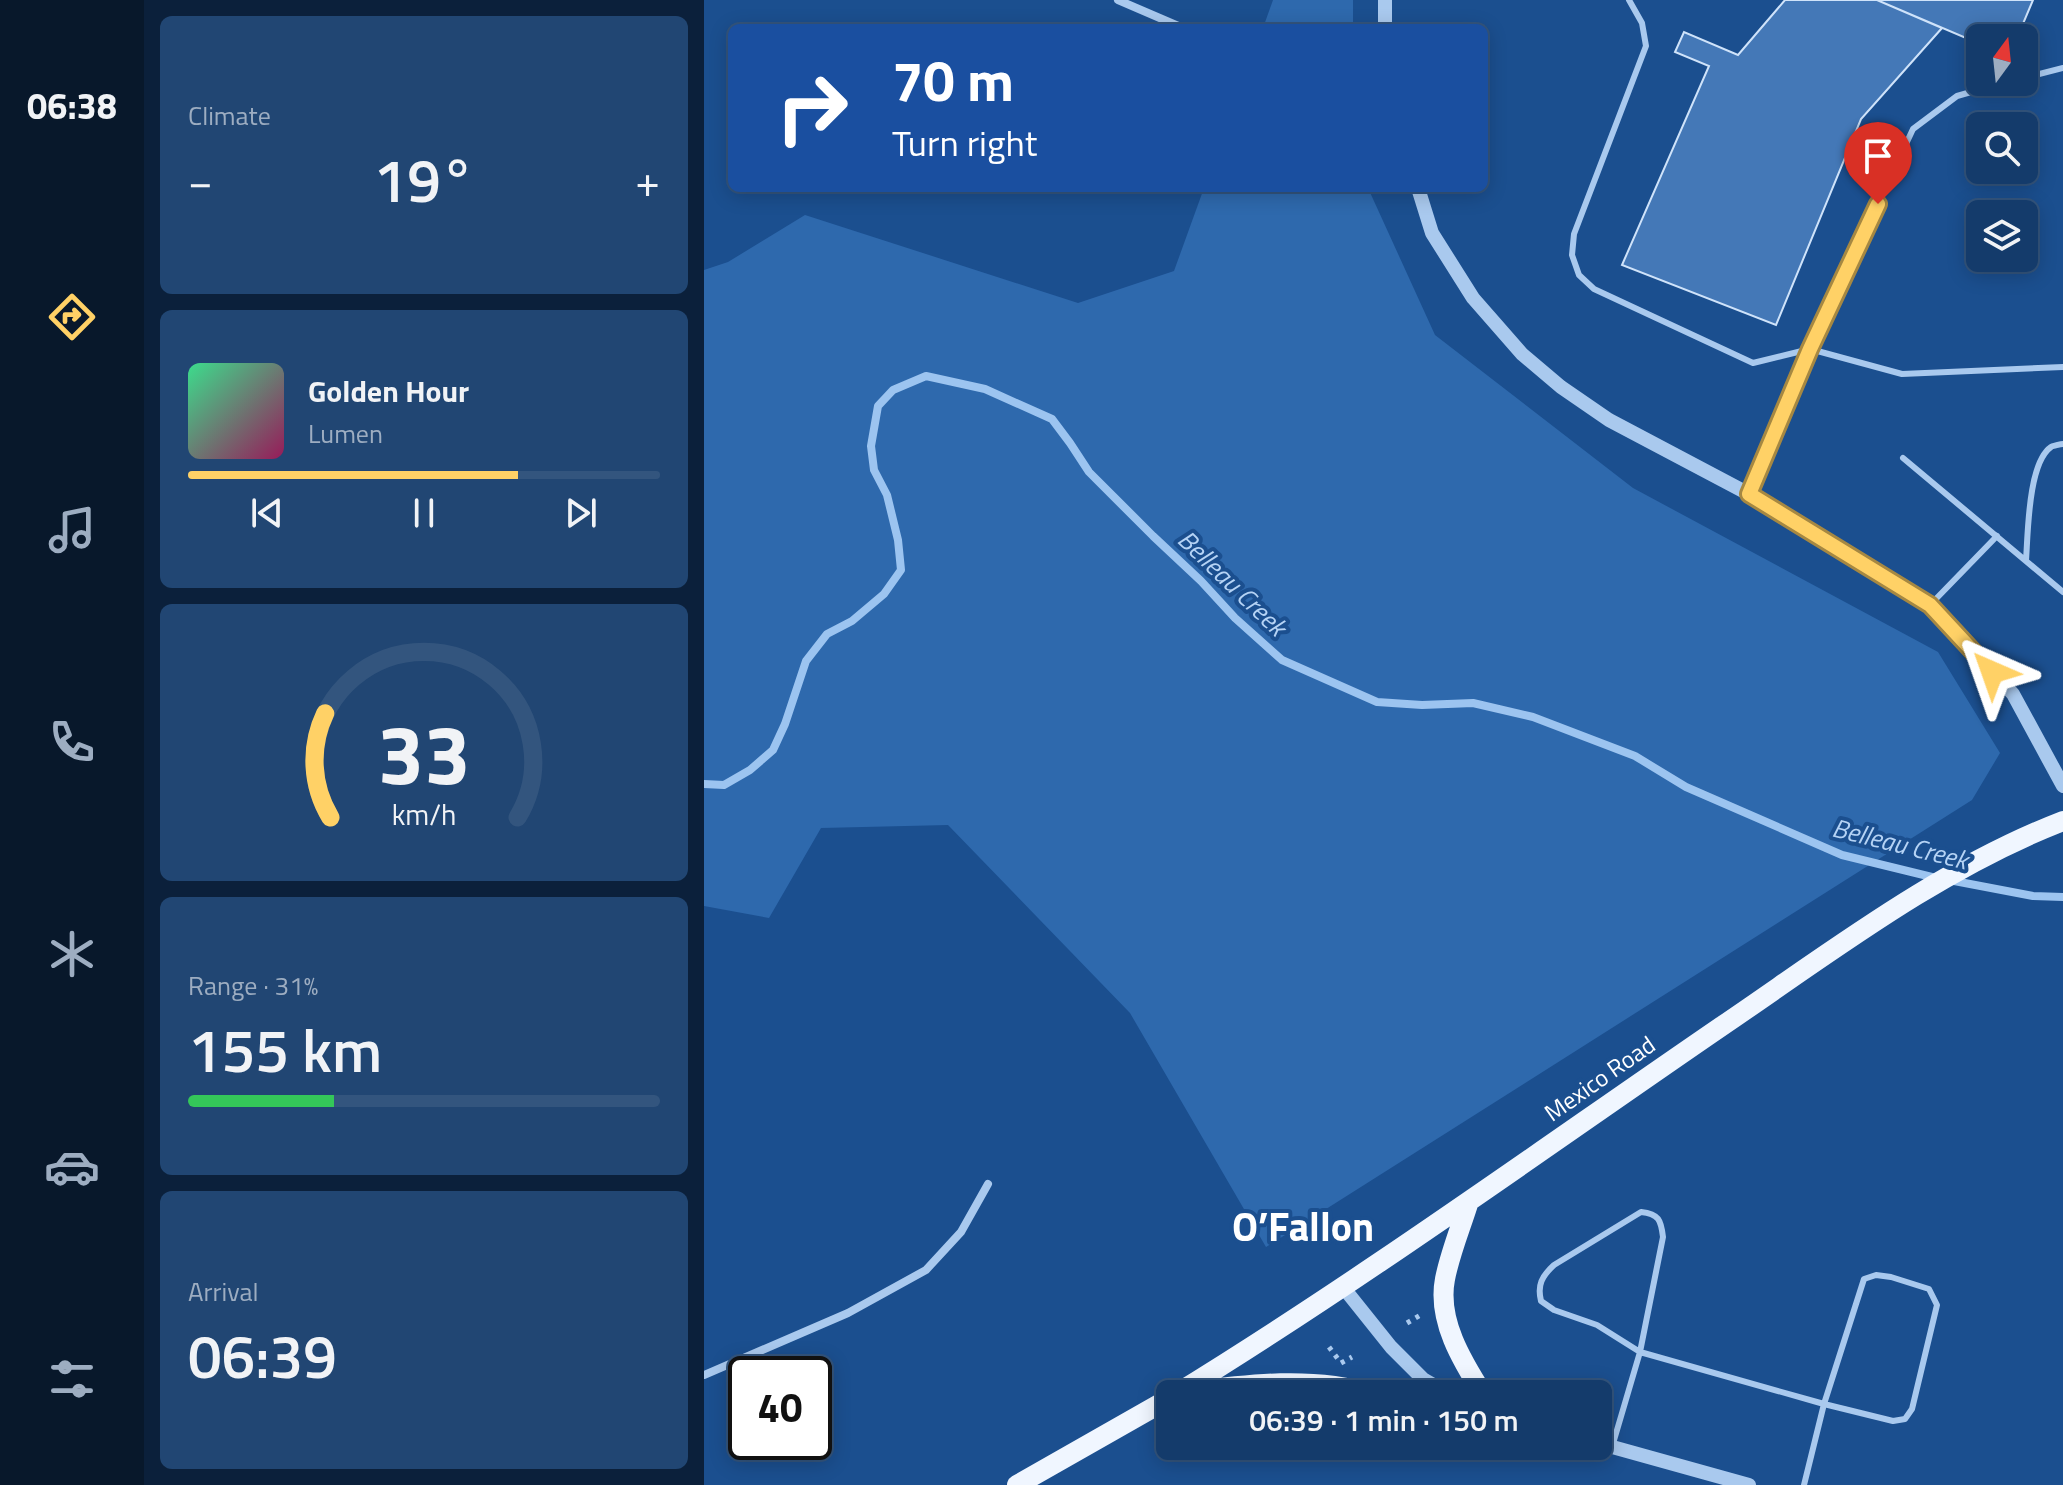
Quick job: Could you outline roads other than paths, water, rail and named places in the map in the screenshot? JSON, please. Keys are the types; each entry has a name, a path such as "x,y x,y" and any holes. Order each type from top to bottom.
{"main road":[{"name":"Mexico Road","path":"1198,1380 1343,1287 1923,891 1978,860 2057,824"},
{"path":"1469,1201 1444,1280 1445,1314 1462,1359 1475,1380"},
{"name":"Mexico Road","path":"1017,1485 1156,1406"}],"street":[{"path":"1118,0 1174,24"},
{"path":"1385,0 1385,24"},
{"path":"1419,192 1432,233 1473,298 1522,354 1561,387 1609,420 1749,494 1930,605 2013,694 2063,786"},
{"path":"704,1375 848,1313 926,1270 961,1232 988,1184"},
{"path":"1343,1287 1391,1347 1425,1380"},
{"path":"1612,1447 1749,1485"}],"lane":[{"path":"1629,0 1642,23 1646,46 1574,234 1572,255 1579,275 1594,289 1753,363 1810,349 1902,374 2063,367"},
{"path":"2038,74 2063,68"},
{"path":"1749,494 1810,349 1913,129 1957,96 1966,93"},
{"path":"2026,560 2031,489 2040,460 2051,447 2063,444"},
{"path":"1903,458 2063,592"},
{"path":"1930,605 1997,536"},
{"path":"1612,1426 1640,1352 1663,1237 1661,1222 1652,1213 1641,1212 1542,1275 1541,1301 1554,1310 1597,1325 1640,1352 1824,1404 1893,1421 1905,1419 1912,1409 1937,1305 1929,1289 1891,1277 1876,1275 1864,1279 1824,1404 1804,1485"}],"waterway":[{"name":"Belleau Creek","path":"704,784 724,785 750,770 773,750 806,661 827,634 852,621 884,594 901,570 898,540 887,495 874,470 871,446 878,406 893,390 926,376 985,389 1052,419 1089,472 1235,618 1282,660 1377,702 1422,705 1473,703 1533,717 1635,756 1686,787 1842,855 1936,878"},
{"name":"Belleau Creek","path":"1949,880 2033,896 2063,897"}],"district":[{"name":"O’Fallon","path":"1303,1227"}]}
